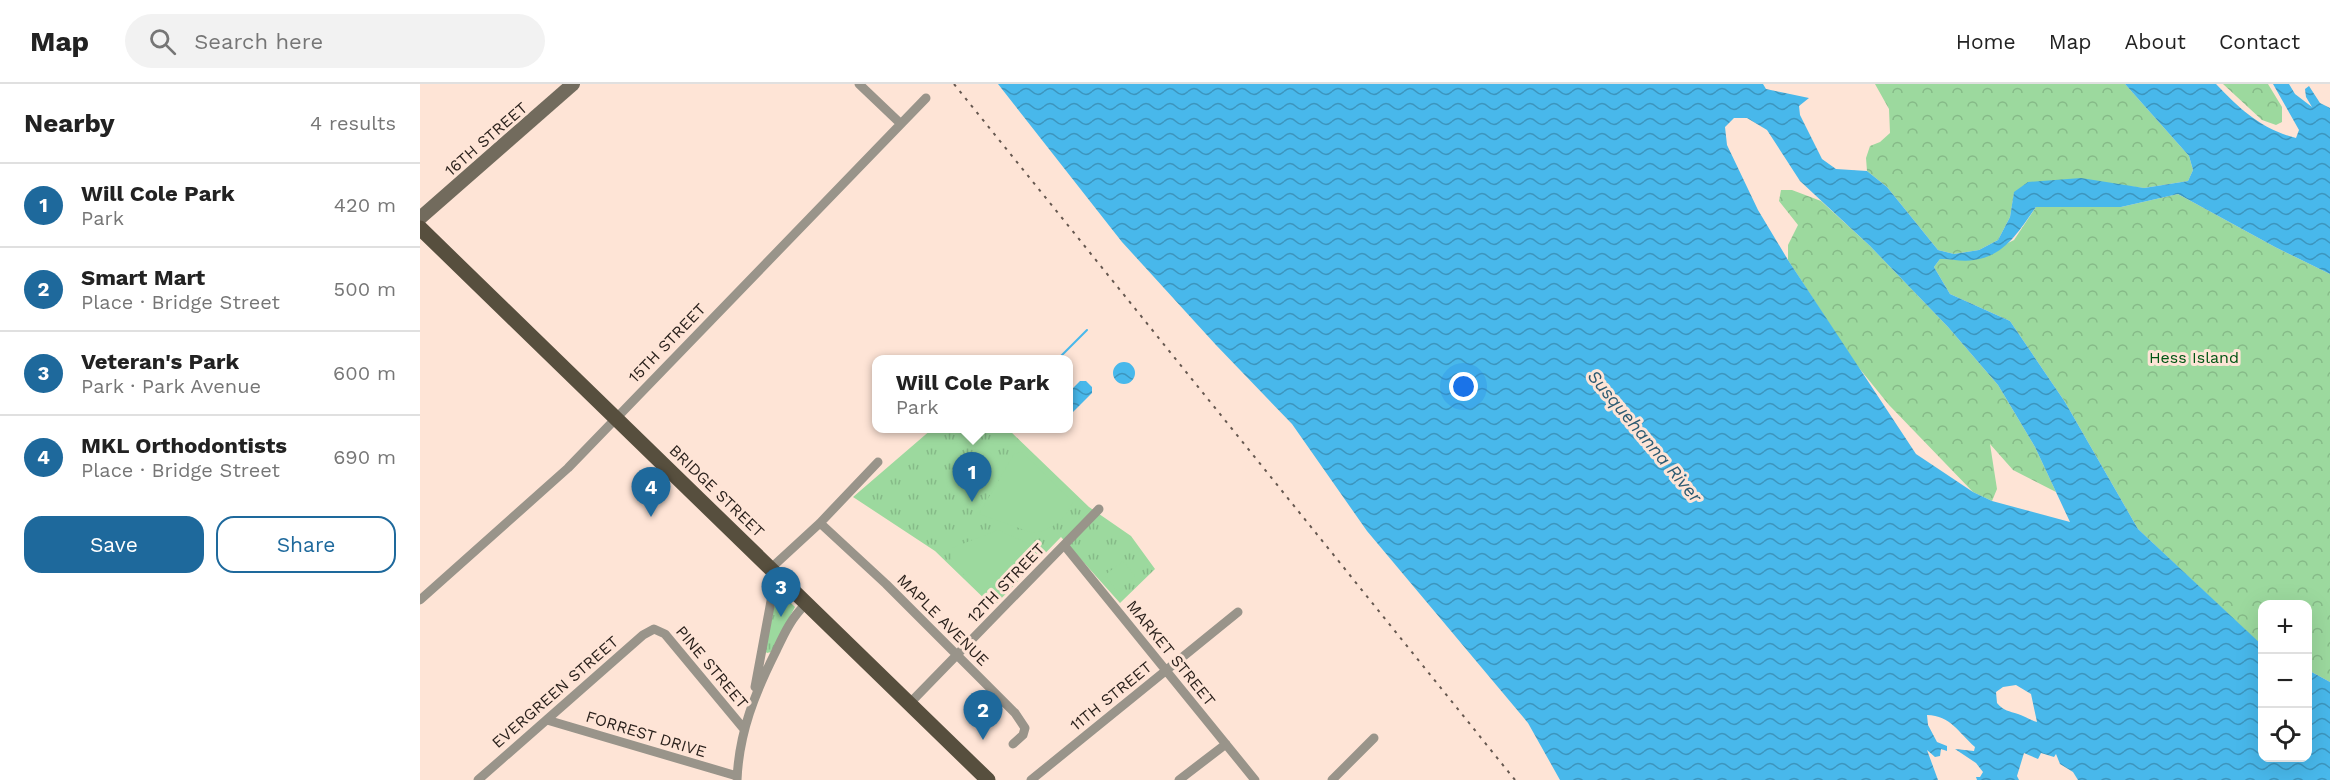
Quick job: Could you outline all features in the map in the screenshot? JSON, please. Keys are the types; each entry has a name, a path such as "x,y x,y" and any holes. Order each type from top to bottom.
{"main road":[{"name":"BRIDGE STREET","path":"420,228 988,780"}],"street":[{"name":"16TH STREET","path":"420,218 573,84"},
{"path":"860,84 901,124"},
{"name":"15TH STREET","path":"420,600 568,468 926,98"},
{"path":"770,569 820,523 878,462"},
{"name":"12TH STREET","path":"909,704 1100,509"},
{"name":"MAPLE AVENUE","path":"820,523 885,584 1023,723 1025,732 1013,744"},
{"name":"MARKET STREET","path":"1064,545 1255,780"},
{"path":"737,778 744,729 754,695 771,600 774,589 782,581"},
{"path":"754,695 792,620 806,604"},
{"name":"11TH STREET","path":"1031,780 1238,612"},
{"name":"EVERGREEN STREET","path":"478,780 643,635 654,629"},
{"name":"PINE STREET","path":"654,629 665,634 744,729"},
{"name":"FORREST DRIVE","path":"547,720 737,778"},
{"path":"1332,780 1374,738"},
{"path":"1179,780 1226,744"}],"green space":[{"path":"1875,84 2125,84 2189,156 2193,170 2188,181 2144,188 2119,185 2014,193 2010,217 1998,240 1979,250 1954,254 1938,250 1887,187 1867,171 1866,158 1870,146 1880,142 1890,133 1889,109"},
{"path":"2223,84 2268,84 2282,107 2282,122 2276,125 2262,120"},
{"path":"1781,190 1792,190 1821,201 1870,246 1948,327 1998,385 2035,447 2056,492 2013,470 1990,444 1997,489 1992,501 1973,492 1889,405 1855,363 1788,260 1788,245 1798,225 1779,201"},
{"name":"Hess Island","path":"2178,194 2330,274 2330,682 2312,672 2312,600 2258,600 2258,642 2138,529 2065,402 2010,321 1950,294 1934,267 1940,259 1974,260 2014,240 2036,207 2121,207"},
{"path":"927,433 1012,433 1089,507 1131,536 1155,569 1120,603 1061,537 993,607 935,551 853,497"},
{"path":"1022,452 1073,502 1056,524 1044,531 1030,532 979,514 1014,454"},
{"path":"998,530 1045,551 992,602 952,563 952,548"},
{"path":"1123,561 1135,576 1117,591 1105,575"},
{"path":"780,592 795,607 771,652 767,653 764,650 777,595"}],"water":[{"name":"Susquehanna River","path":"998,84 1763,84 1766,89 1809,98 1799,106 1800,115 1822,159 1836,169 1867,171 1887,187 1938,250 1954,254 1979,250 1998,240 2010,217 2014,192 2028,182 2081,178 2144,188 2188,181 2193,170 2189,156 2125,84 2216,84 2262,124 2296,138 2299,130 2273,84 2289,84 2295,94 2312,107 2306,97 2305,89 2309,86 2320,103 2330,108 2330,274 2178,194 2121,207 2036,207 2024,225 2003,248 1985,258 1970,261 1940,259 1934,267 1950,294 2010,321 2065,402 2138,529 2258,641 2258,762 2312,762 2312,672 2330,682 2330,780 2078,780 2073,772 2060,764 2056,754 2054,757 2041,753 2038,759 2024,753 2017,776 2019,780 1977,780 1976,777 1980,777 1983,772 1976,763 1955,749 1974,751 1975,747 1954,726 1942,718 1927,715 1928,725 1937,742 1947,746 1947,751 1941,749 1940,756 1935,757 1927,750 1938,780 1560,780 1528,723 1367,531 1292,424 1122,242","holes":["1734,118 1747,118 1767,130 1800,181 1870,246 1948,327 1998,385 2035,447 2070,522 1992,501 1973,492 1916,454 1788,260 1758,210 1727,145 1725,127","2016,685 2031,694 2037,722 2002,708 1997,703 1996,692 2003,687"]},
{"path":"1124,362 1132,365 1135,373 1132,381 1124,384 1116,381 1113,373 1116,365"},
{"path":"1080,381 1086,381 1092,387 1092,393 1073,412 1073,388"}],"waterway":[{"path":"1062,355 1087,330"}],"railway":[{"path":"954,84 1515,780"}],"place":[{"name":"Will Cole Park","path":"972,502"},
{"name":"MKL Orthodontists","path":"651,517"},
{"name":"Veteran's Park","path":"781,617"},
{"name":"Smart Mart","path":"983,740"}]}
